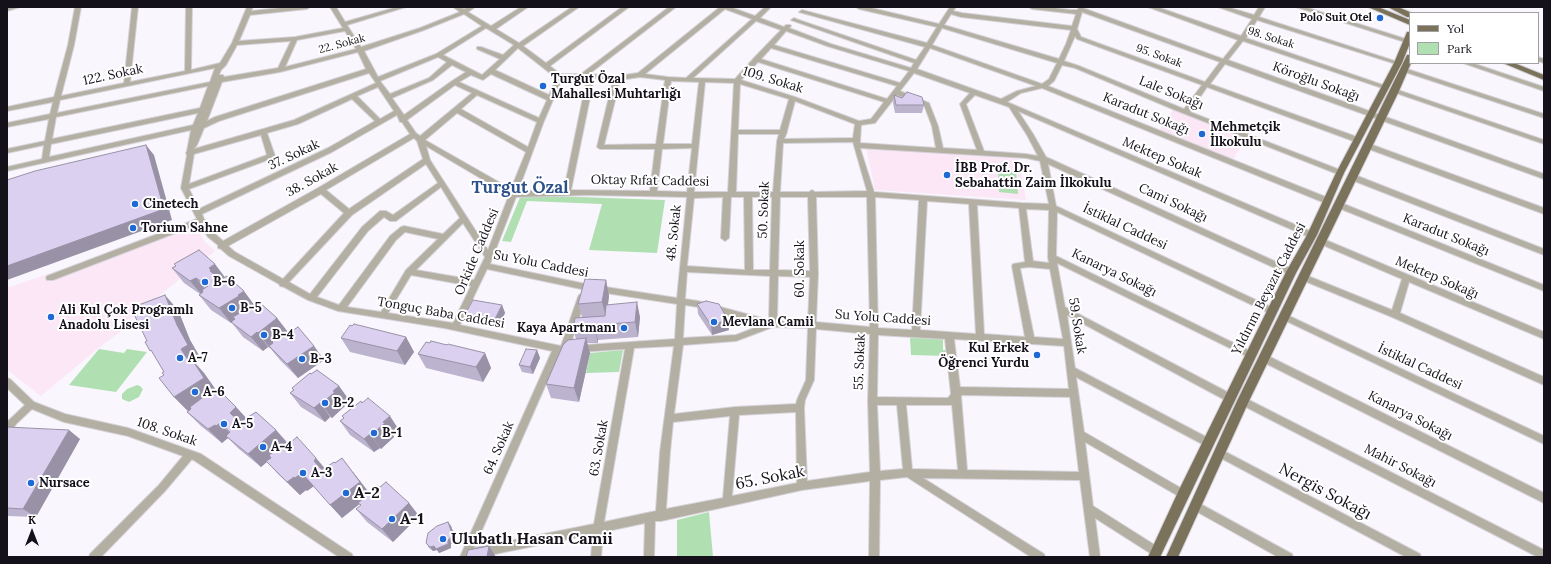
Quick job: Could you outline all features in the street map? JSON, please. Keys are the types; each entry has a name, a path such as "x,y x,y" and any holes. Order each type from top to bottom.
{"main road":[{"path":"1372,7 1409,23"},
{"path":"1392,7 1409,14"},
{"name":"Yıldırım Beyazıt Caddesi","path":"1172,557 1243,401 1305,278 1321,241 1395,91 1408,38"},
{"name":"Yıldırım Beyazıt Caddesi","path":"1156,554 1183,494 1291,272 1312,235 1340,172 1358,140 1384,87 1409,58"},
{"path":"1509,64 1544,78"},
{"path":"1527,64 1544,71"},
{"path":"1328,201 1339,205"},
{"path":"1272,311 1285,317"}],"street":[{"path":"7,9 17,7"},
{"path":"45,161 47,143 71,45 78,7"},
{"path":"127,84 135,7"},
{"path":"188,71 189,7"},
{"path":"199,127 220,80 224,64 249,10 307,7"},
{"path":"333,7 360,50 370,70 402,120 417,137 514,194"},
{"path":"235,43 295,38 345,27 403,7"},
{"path":"456,7 518,45 558,76"},
{"name":"22. Sokak","path":"220,80 280,70 360,50 412,33 464,12 472,7"},
{"path":"189,153 296,122 438,55 525,7"},
{"path":"438,55 450,63 483,78 518,45 524,43 576,7"},
{"path":"546,66 626,7"},
{"path":"581,77 674,7"},
{"path":"640,75 725,7"},
{"name":"Mektep Sokak","path":"725,7 829,45 913,70 1002,102 1011,108 1312,235"},
{"path":"687,80 754,18 768,7"},
{"path":"725,238 736,132 737,81 784,29 807,7"},
{"name":"Lale Sokağı","path":"859,7 941,26 1077,67 1186,112 1340,172"},
{"name":"Köroğlu Sokağı","path":"1032,7 1071,12 1080,9 1544,177"},
{"name":"98. Sokak","path":"1151,7 1384,87"},
{"path":"1221,7 1401,66 1544,116"},
{"path":"1186,112 1242,39 1262,7"},
{"path":"1299,7 1408,38"},
{"path":"1002,102 1019,92 1043,86 1052,80 1059,62 1069,44 1080,9"},
{"path":"858,123 873,121 913,70 952,10 961,15 1073,28"},
{"name":"Karadut Sokağı","path":"802,12 930,46 1043,86 1328,201"},
{"path":"794,20 917,62"},
{"name":"95. Sokak","path":"1073,28 1079,38 1358,140"},
{"path":"280,70 295,38"},
{"path":"769,45 901,85"},
{"path":"479,48 504,58"},
{"path":"756,59 887,102"},
{"path":"388,97 431,80 450,63"},
{"path":"224,64 218,69 202,110 194,147 189,153 185,188 271,156 264,132"},
{"name":"122. Sokak","path":"7,109 224,64"},
{"path":"1469,64 1544,89"},
{"path":"7,169 199,127 216,119 370,70"},
{"path":"491,71 551,99"},
{"path":"402,120 454,82 471,72"},
{"name":"109. Sokak","path":"558,76 617,78 640,75 668,79 737,81 793,98 858,123"},
{"name":"Orkide Caddesi","path":"455,327 489,257 541,121 558,81 558,76"},
{"path":"567,192 591,76"},
{"path":"617,78 600,148 695,146"},
{"path":"653,194 668,79"},
{"name":"48. Sokak","path":"661,516 665,452 679,342 680,302 702,80"},
{"path":"454,82 541,121"},
{"path":"7,125 213,83"},
{"path":"1395,91 1544,142"},
{"name":"38. Sokak","path":"222,246 417,137 457,110 477,92"},
{"path":"895,92 927,104 935,126 940,150"},
{"path":"974,92 964,104 981,153"},
{"path":"353,96 380,122"},
{"name":"50. Sokak","path":"773,324 776,194 780,141 784,132 793,98"},
{"name":"59. Sokak","path":"1011,108 1030,134 1043,158 1053,207 1053,262 1063,309 1068,343 1095,557"},
{"path":"7,151 202,110"},
{"path":"457,110 530,152"},
{"name":"37. Sokak","path":"50,278 199,216 330,150 397,112"},
{"name":"55. Sokak","path":"858,123 856,143 871,194 874,331 872,401 875,476 874,557"},
{"path":"736,132 784,132"},
{"name":"Su Yolu Caddesi","path":"417,137 427,160 489,257"},
{"name":"Cami Sokağı","path":"780,141 856,143 1043,158 1291,272"},
{"path":"1368,146 1544,211"},
{"path":"283,284 349,213 427,160"},
{"path":"1352,177 1544,252"},
{"path":"310,298 365,229 382,213 393,219 442,183"},
{"name":"Tonguç Baba Caddesi","path":"185,188 199,216 211,235 232,254 310,298 341,308 455,327 560,349 736,338 773,324"},
{"path":"321,190 349,213"},
{"name":"Oktay Rıfat Caddesi","path":"514,194 567,192 690,195 812,193 871,194 1022,206 1053,207"},
{"name":"60. Sokak","path":"802,486 800,408 801,400 810,380 814,274 812,193"},
{"path":"748,194 749,273"},
{"path":"916,334 923,198"},
{"path":"973,202 980,337"},
{"name":"Karadut Sokağı","path":"1339,205 1544,288"},
{"path":"1022,206 1029,264"},
{"name":"İstiklal Caddesi","path":"1053,207 1272,311"},
{"path":"383,315 409,272 464,218"},
{"path":"341,308 393,238 404,229 443,237"},
{"name":"Mektep Sokağı","path":"1321,241 1544,336"},
{"path":"1030,340 1016,266 1053,262"},
{"name":"Kanarya Sokağı","path":"1053,262 1251,355"},
{"name":"Su Yolu Caddesi","path":"485,266 586,287 698,304 773,324 812,325 916,334 1068,343"},
{"path":"683,269 774,274 814,274"},
{"path":"409,272 477,284"},
{"path":"1305,278 1395,315 1544,381"},
{"path":"1395,315 1406,278"},
{"name":"64. Sokak","path":"466,556 560,349 586,287"},
{"path":"1063,309 1230,398"},
{"name":"İstiklal Caddesi","path":"1285,317 1544,440"},
{"path":"949,336 963,473"},
{"name":"63. Sokak","path":"596,557 598,529 630,345"},
{"name":"Kanarya Sokağı","path":"1264,358 1544,498"},
{"path":"1071,370 1209,443"},
{"name":"108. Sokak","path":"7,382 31,405 64,418 128,432 198,457 348,557"},
{"path":"872,401 950,402 960,391 1074,393"},
{"name":"Mahir Sokağı","path":"1243,401 1544,555"},
{"path":"901,402 908,473 1040,557"},
{"path":"7,429 14,420 31,405"},
{"path":"669,418 766,408 800,408"},
{"path":"727,502 735,411"},
{"path":"1079,434 1183,494"},
{"name":"Nergis Sokağı","path":"1220,453 1416,557"},
{"path":"94,557 162,488 191,454"},
{"name":"65. Sokak","path":"466,556 802,486 875,476 908,473 1084,476"},
{"path":"1195,506 1288,557"},
{"path":"1090,509 1156,554"},
{"path":"649,557 650,518"}],"shaded area":[{"name":"Mehmetçik İlkokulu","path":"1173,109 1247,137 1232,161 1159,131"},
{"name":"İBB Prof. Dr. Sebahattin Zaim İlkokulu","path":"866,148 1019,159 1026,200 875,190"},
{"path":"194,224 205,242 215,251 120,327 123,330 101,346 41,396 7,370 7,288"}],"green space":[{"path":"998,170 1016,172 1018,194 999,192"},
{"path":"521,195 665,200 657,253 589,250 602,204 527,201 511,242 502,241"},
{"path":"910,338 943,338 943,350 946,350 947,356 911,355"},
{"path":"99,349 124,353 127,349 147,352 116,392 69,385"},
{"path":"623,350 619,372 586,373 590,353"},
{"path":"137,385 143,389 139,397 129,402 122,399 122,394 127,389"},
{"path":"709,512 713,557 677,557 677,520"}],"building":[{"path":"907,92 922,97 924,105 896,105 894,95 902,98"},
{"path":"146,145 164,209 7,266 7,180 35,171"},
{"path":"199,250 215,264 209,268 211,270 210,271 221,280 227,276 244,291 238,295 239,296 219,308 199,295 203,292 202,290 208,286 196,278 190,281 172,268 176,266 174,264"},
{"path":"585,279 606,280 602,302 578,304"},
{"path":"165,295 177,325 188,345 181,349 188,360 191,358 204,378 174,397 159,378 164,375 162,373 164,372 145,342 147,341 132,310 137,308 136,306"},
{"path":"473,300 502,305 495,319 465,314"},
{"path":"706,301 719,304 728,320 711,325 697,304"},
{"path":"259,302 277,318 251,337 231,322 235,319 233,317"},
{"path":"637,302 635,322 594,325 594,328 573,329 575,318 605,316 606,305"},
{"path":"354,324 406,337 397,351 341,338 350,325 352,326"},
{"path":"298,327 314,346 287,364 269,346 273,343 272,341"},
{"path":"586,338 574,388 546,384 563,345 568,340"},
{"path":"431,341 485,353 476,367 418,354 426,342 430,343"},
{"path":"526,349 537,350 530,367 519,365"},
{"path":"317,370 339,386 333,391 335,392 314,408 290,393 294,390 292,388 310,373 311,374"},
{"path":"218,389 236,407 230,413 240,422 256,412 276,430 248,454 226,436 230,432 220,423 208,429 187,412 191,409 190,407 210,392 212,394"},
{"path":"368,398 390,416 383,422 385,423 364,439 340,421 344,418 342,416 361,401 362,403"},
{"name":"Nursace","path":"7,427 69,430 23,509 7,508"},
{"path":"297,437 316,458 314,461 322,470 342,458 360,482 330,505 302,473 287,482 266,461 271,458 269,455"},
{"path":"386,482 409,503 382,529 356,509 361,505 358,503 378,486 380,487"},
{"name":"Ulubatlı Hasan Camii","path":"448,522 453,536 448,540 448,544 436,549 434,546 430,547 426,543 428,533 437,526"},
{"path":"489,546 487,557 466,557 468,550"}],"place":[{"name":"Polo Suit Otel","path":"1380,18"},
{"name":"Turgut Özal Mahallesi Muhtarlığı","path":"543,86"},
{"name":"Mehmetçik İlkokulu","path":"1202,134"},
{"name":"İBB Prof. Dr. Sebahattin Zaim İlkokulu","path":"947,175"},
{"name":"Cinetech","path":"135,204"},
{"name":"Torium Sahne","path":"133,228"},
{"name":"B-6","path":"205,282"},
{"name":"B-5","path":"232,308"},
{"name":"Ali Kul Çok Programlı Anadolu Lisesi","path":"51,317"},
{"name":"Mevlana Camii","path":"714,322"},
{"name":"Kaya Apartmanı","path":"624,328"},
{"name":"B-4","path":"264,335"},
{"name":"Kul Erkek Öğrenci Yurdu","path":"1037,355"},
{"name":"A-7","path":"180,358"},
{"name":"B-3","path":"302,359"},
{"name":"A-6","path":"195,392"},
{"name":"B-2","path":"325,403"},
{"name":"A-5","path":"224,424"},
{"name":"B-1","path":"374,433"},
{"name":"A-4","path":"263,447"},
{"name":"A-3","path":"303,473"},
{"name":"Nursace","path":"31,483"},
{"name":"A-2","path":"346,493"},
{"name":"A-1","path":"392,519"},
{"name":"Ulubatlı Hasan Camii","path":"443,539"}],"district":[{"name":"Turgut Özal","path":"520,188"}]}
